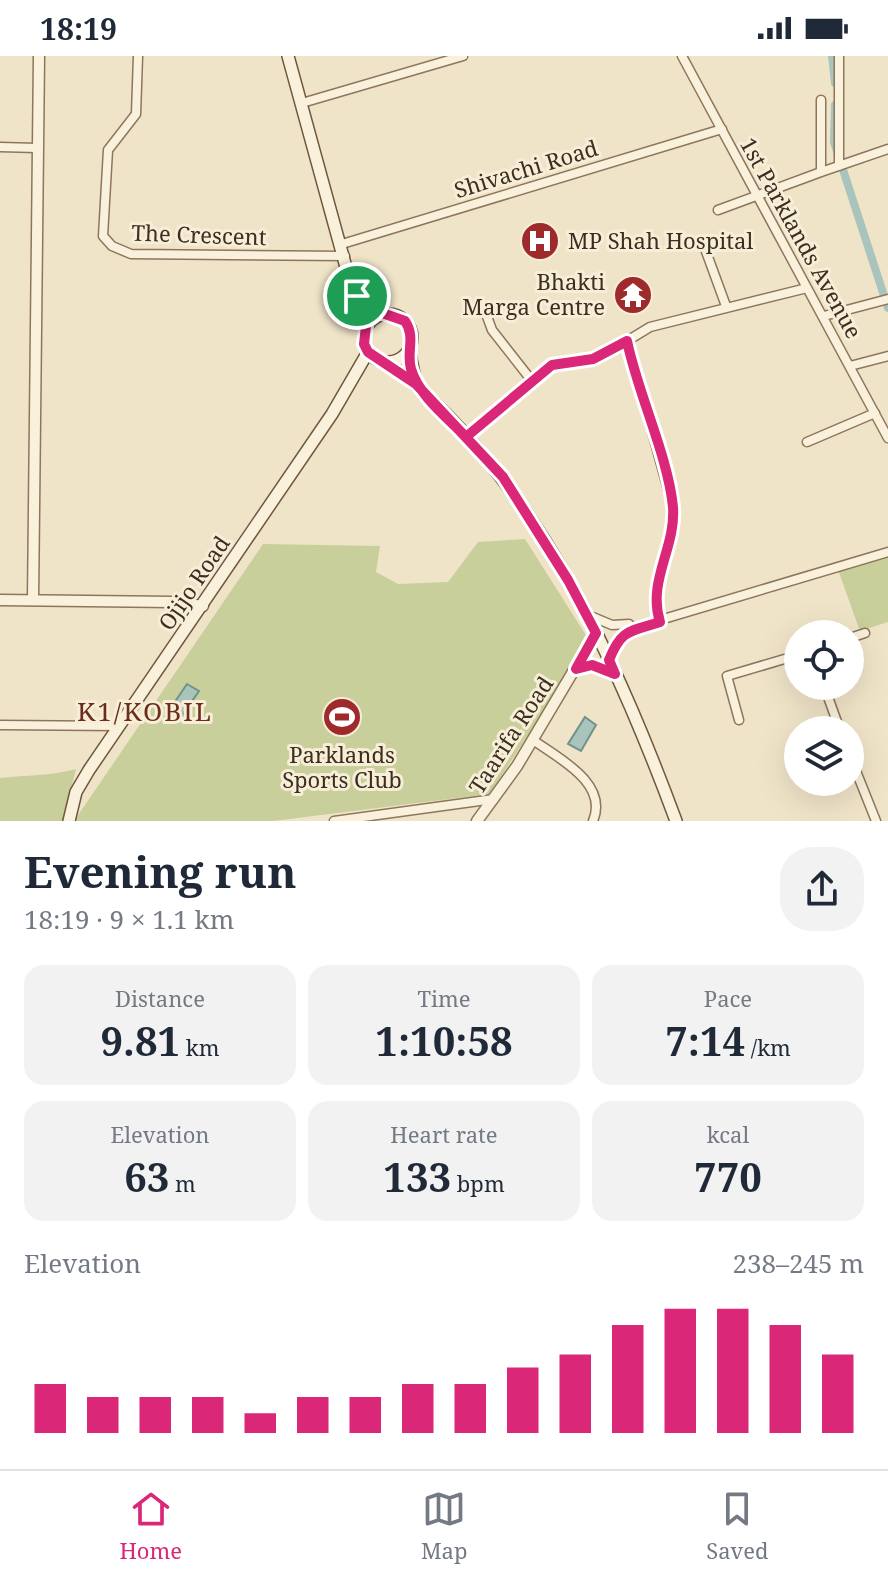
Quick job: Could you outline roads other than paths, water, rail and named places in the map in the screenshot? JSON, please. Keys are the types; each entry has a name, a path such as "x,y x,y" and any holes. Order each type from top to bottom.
{"main road":[{"path":"288,56 366,326 364,344 368,352 416,384 503,477 588,615 676,821"},
{"path":"357,296 385,314 399,317 409,327 409,349 416,384"},
{"path":"366,326 385,314"},
{"path":"359,370 404,356 409,349"},
{"name":"Ojijo Road","path":"69,821 76,792 203,606 368,352"}],"street":[{"path":"33,600 39,56"},
{"name":"The Crescent","path":"138,56 136,114 108,150 103,236 108,243 131,254 343,250"},
{"path":"302,103 463,56"},
{"name":"1st Parklands Avenue","path":"682,56 888,438"},
{"path":"839,56 839,166"},
{"path":"821,100 821,172"},
{"name":"Shivachi Road","path":"343,250 722,129"},
{"path":"0,147 37,148"},
{"path":"718,210 888,149"},
{"path":"704,246 726,306"},
{"path":"466,437 552,365 593,359 650,327 807,288"},
{"path":"824,316 888,299"},
{"path":"485,311 496,338 532,381"},
{"path":"627,341 672,504 655,596 660,622"},
{"path":"850,366 888,356"},
{"path":"807,442 875,413"},
{"path":"609,660 621,637 634,629 888,552"},
{"path":"0,600 203,606"},
{"path":"588,615 612,625 629,624 634,629"},
{"name":"Taarifa Road","path":"477,821 533,740 596,633"},
{"path":"739,720 727,676 784,659"},
{"name":"Taarifa Road","path":"576,669 592,665 615,674"},
{"path":"0,725 119,726"},
{"path":"533,740 589,784 595,805 593,821"},
{"path":"864,791 876,821"},
{"path":"334,821 494,799"}],"water":[{"path":"187,684 199,691 181,717 170,709"},
{"path":"585,717 596,725 581,751 568,744"}],"waterway":[{"path":"832,56 835,83"},
{"path":"835,105 834,142 888,308"}],"place":[{"name":"MP Shah Hospital","path":"540,241"},
{"name":"Bhakti Marga Centre","path":"633,295"},
{"name":"Parklands Sports Club","path":"342,717"}],"district":[{"name":"K1/KOBIL","path":"145,712"}]}
